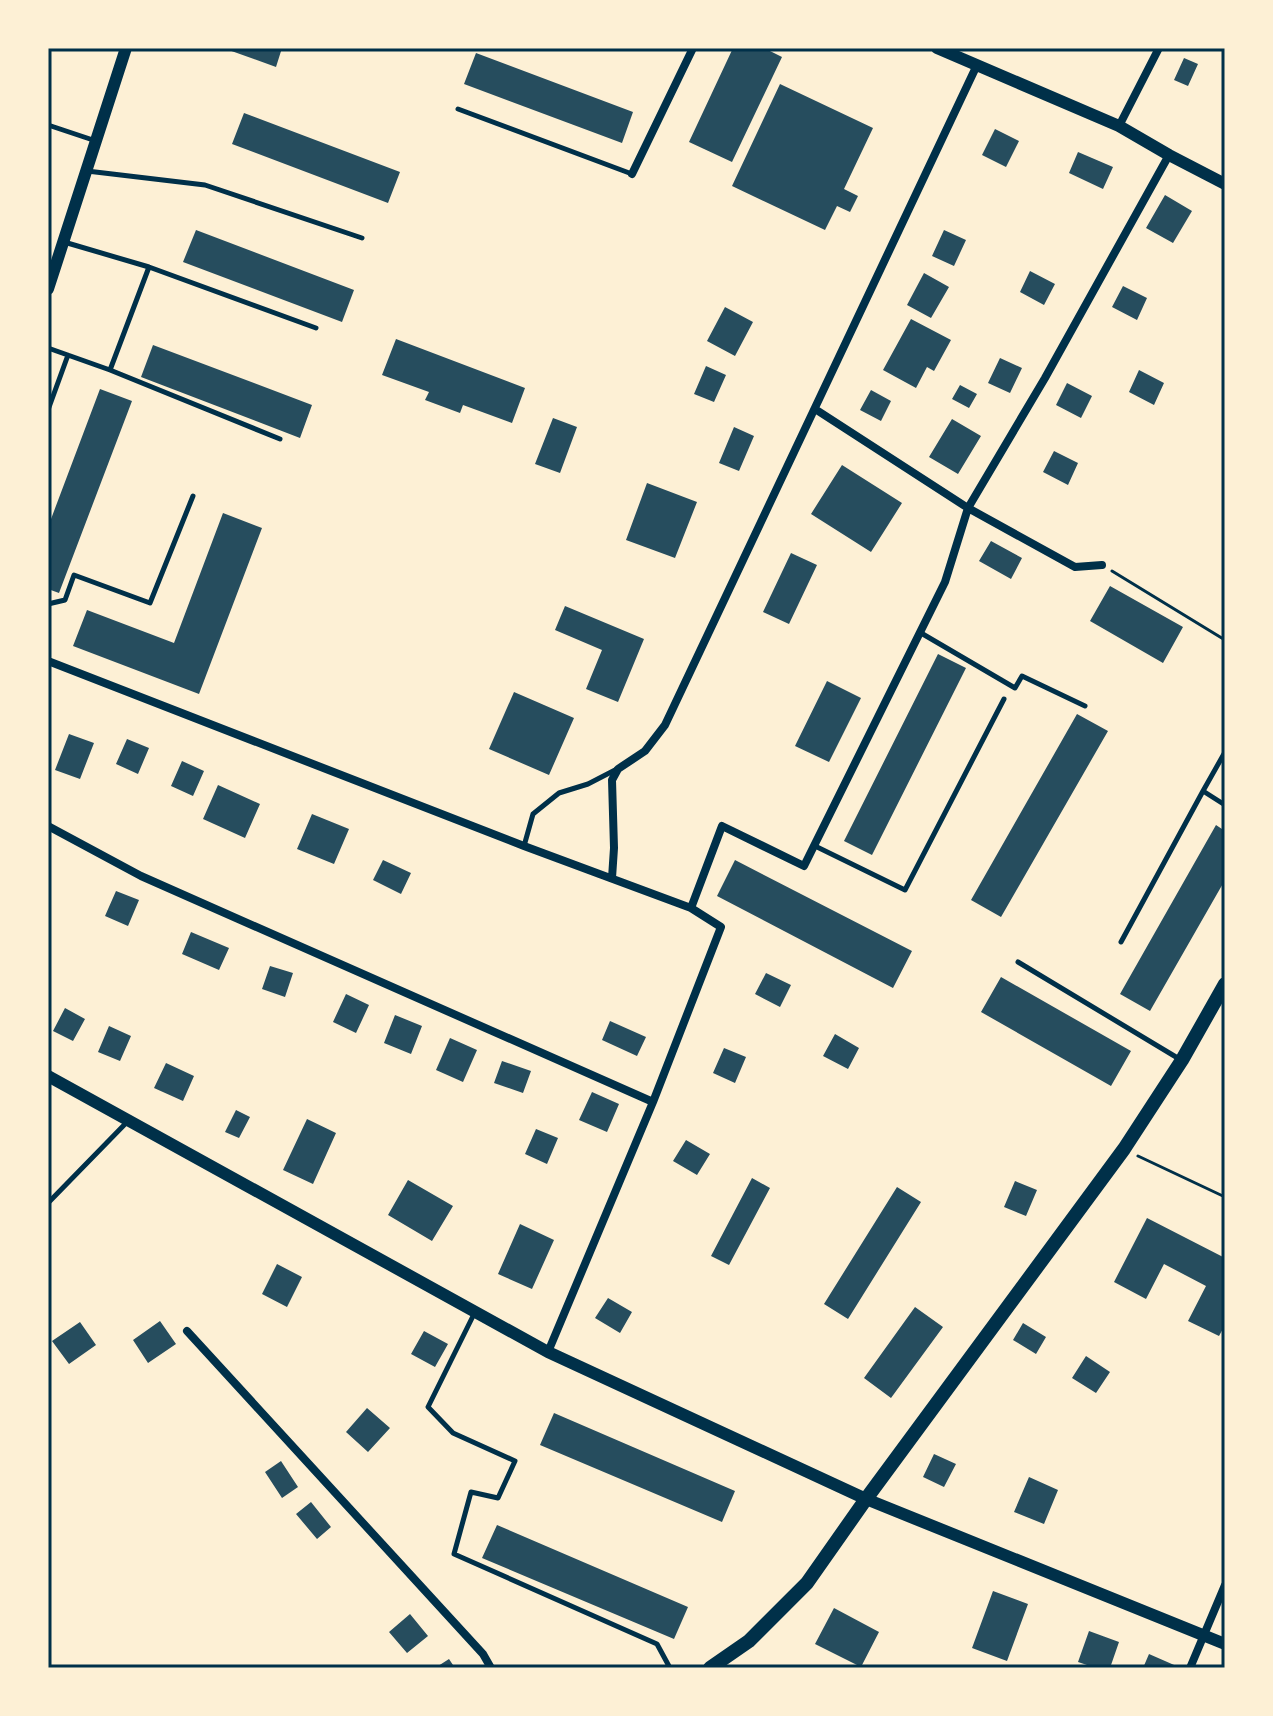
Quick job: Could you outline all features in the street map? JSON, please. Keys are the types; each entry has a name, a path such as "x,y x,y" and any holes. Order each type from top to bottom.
{"main road":[{"path":"710,1668 749,1641 807,1583 1124,1149 1182,1060 1225,984"}],"street":[{"path":"48,289 126,48"},
{"path":"632,174 693,48"},
{"path":"937,48 1119,126 1225,184"},
{"path":"1119,126 1159,48"},
{"path":"612,878 612,780 618,769 645,751 665,725 977,65"},
{"path":"691,908 722,826 804,866 945,582 968,508 1045,378 1169,155"},
{"path":"815,409 968,508 1075,567 1102,565"},
{"path":"48,661 691,908 721,927 653,1102 548,1352"},
{"path":"48,826 141,876 653,1102"},
{"path":"48,1076 548,1352 866,1499 1225,1644"},
{"path":"187,1331 483,1654 491,1668"},
{"path":"1190,1668 1225,1585"}],"lane":[{"path":"458,109 632,174"},
{"path":"48,125 96,141"},
{"path":"86,170 205,185 362,238"},
{"path":"63,242 149,267 316,328"},
{"path":"110,370 149,267"},
{"path":"48,348 280,439"},
{"path":"48,410 68,355"},
{"path":"48,604 65,600 74,575 150,603 193,496"},
{"path":"920,633 1015,688 1022,676 1085,706"},
{"path":"814,846 905,890 1004,699"},
{"path":"1121,942 1225,752"},
{"path":"524,846 533,814 559,793 588,784 618,769"},
{"path":"1203,791 1225,805"},
{"path":"1018,962 1182,1060"},
{"path":"48,1203 129,1120"},
{"path":"476,1311 428,1407 453,1433 515,1461 498,1498 471,1492 454,1554 657,1644 670,1668"}],"path":[{"path":"1102,565 1225,640"},
{"path":"1124,1149 1225,1197"}],"building":[{"path":"223,48 282,48 276,67"},
{"path":"733,48 764,48 782,57 732,162 689,142"},
{"path":"476,53 633,112 622,143 464,84"},
{"path":"1184,58 1198,64 1188,86 1174,80"},
{"path":"780,84 873,128 844,189 858,196 850,212 837,206 825,230 732,186"},
{"path":"244,113 400,172 388,203 232,144"},
{"path":"995,129 1019,141 1006,167 982,155"},
{"path":"1078,152 1113,167 1103,189 1069,173"},
{"path":"1165,195 1192,211 1173,243 1146,228"},
{"path":"196,230 354,290 342,322 183,262"},
{"path":"944,230 966,240 954,266 932,256"},
{"path":"1030,271 1055,284 1044,305 1020,292"},
{"path":"924,273 949,287 931,318 907,305"},
{"path":"1123,286 1147,298 1137,320 1112,307"},
{"path":"725,307 753,322 735,356 707,341"},
{"path":"911,319 951,340 934,371 927,367 916,388 883,370"},
{"path":"396,339 525,388 512,423 463,405 460,413 425,400 429,392 382,375"},
{"path":"153,345 312,405 300,438 141,377"},
{"path":"1000,358 1022,368 1010,393 988,383"},
{"path":"706,366 726,375 714,402 694,394"},
{"path":"1139,370 1164,383 1154,405 1129,392"},
{"path":"1067,383 1092,396 1081,418 1056,405"},
{"path":"960,385 977,394 969,408 952,399"},
{"path":"100,389 132,401 59,593 48,589 48,527"},
{"path":"871,390 891,401 881,421 860,410"},
{"path":"553,418 577,427 560,473 535,464"},
{"path":"952,419 981,436 958,474 929,457"},
{"path":"734,427 754,436 739,471 719,463"},
{"path":"1054,451 1078,463 1068,485 1043,472"},
{"path":"842,465 902,503 871,552 811,514"},
{"path":"647,483 697,502 675,558 626,540"},
{"path":"223,513 262,528 199,694 73,646 87,610 174,643"},
{"path":"991,541 1022,558 1011,579 979,561"},
{"path":"791,553 817,565 789,624 763,612"},
{"path":"1110,586 1183,627 1163,663 1090,621"},
{"path":"565,606 644,639 618,702 586,689 602,650 555,630"},
{"path":"938,654 966,668 872,855 844,841"},
{"path":"827,681 861,698 829,762 795,746"},
{"path":"514,692 574,718 549,775 489,749"},
{"path":"1077,714 1108,731 1001,917 971,900"},
{"path":"69,734 94,743 80,779 55,770"},
{"path":"127,739 149,748 138,774 116,764"},
{"path":"182,761 204,771 193,796 171,786"},
{"path":"218,785 260,804 245,838 203,819"},
{"path":"312,814 349,829 334,864 297,849"},
{"path":"1216,825 1225,831 1225,880 1150,1011 1120,994"},
{"path":"383,860 411,873 401,894 373,880"},
{"path":"735,860 912,951 893,988 717,896"},
{"path":"116,891 139,900 128,926 105,916"},
{"path":"191,932 229,948 219,970 182,954"},
{"path":"270,966 293,973 285,997 262,989"},
{"path":"766,973 791,985 780,1007 755,994"},
{"path":"1001,977 1131,1051 1111,1086 981,1012"},
{"path":"346,994 369,1005 356,1033 333,1022"},
{"path":"65,1008 85,1019 73,1041 53,1031"},
{"path":"395,1015 422,1026 411,1054 384,1043"},
{"path":"610,1021 646,1037 637,1056 602,1040"},
{"path":"109,1026 131,1036 120,1061 98,1052"},
{"path":"835,1034 859,1048 848,1069 823,1056"},
{"path":"450,1038 477,1050 463,1082 436,1070"},
{"path":"724,1048 746,1057 735,1083 713,1073"},
{"path":"502,1061 531,1071 523,1093 494,1083"},
{"path":"166,1063 194,1076 183,1101 154,1088"},
{"path":"592,1092 619,1104 607,1132 579,1120"},
{"path":"236,1110 250,1117 239,1138 225,1132"},
{"path":"307,1119 336,1133 313,1184 283,1170"},
{"path":"536,1129 558,1138 547,1164 525,1154"},
{"path":"686,1140 710,1154 697,1175 673,1161"},
{"path":"752,1178 770,1188 729,1265 711,1256"},
{"path":"408,1180 453,1206 432,1241 388,1215"},
{"path":"1015,1181 1037,1190 1026,1216 1004,1207"},
{"path":"897,1187 921,1202 848,1319 824,1304"},
{"path":"1147,1218 1225,1258 1225,1325 1219,1336 1188,1321 1206,1286 1164,1264 1146,1299 1114,1282"},
{"path":"520,1224 554,1240 532,1289 498,1274"},
{"path":"277,1264 302,1277 287,1307 262,1294"},
{"path":"608,1298 632,1312 620,1333 595,1318"},
{"path":"915,1307 943,1327 891,1398 864,1378"},
{"path":"160,1321 176,1344 148,1363 133,1340"},
{"path":"80,1322 96,1345 69,1364 52,1341"},
{"path":"1023,1323 1046,1337 1036,1354 1013,1340"},
{"path":"424,1331 448,1344 435,1367 411,1354"},
{"path":"1086,1356 1110,1372 1096,1393 1072,1378"},
{"path":"367,1408 390,1428 368,1452 346,1432"},
{"path":"554,1413 735,1491 722,1522 540,1445"},
{"path":"934,1454 956,1464 944,1487 923,1477"},
{"path":"281,1461 298,1487 282,1498 265,1472"},
{"path":"1029,1477 1058,1490 1044,1524 1014,1512"},
{"path":"311,1502 331,1527 317,1539 296,1514"},
{"path":"497,1525 688,1607 674,1639 482,1558"},
{"path":"993,1591 1028,1604 1007,1661 972,1648"},
{"path":"834,1608 879,1632 861,1667 815,1644"},
{"path":"410,1614 428,1636 407,1653 389,1632"},
{"path":"1089,1631 1119,1642 1110,1668 1096,1668 1078,1662"},
{"path":"1149,1654 1181,1668 1143,1668"},
{"path":"449,1659 455,1668 435,1668"}]}
